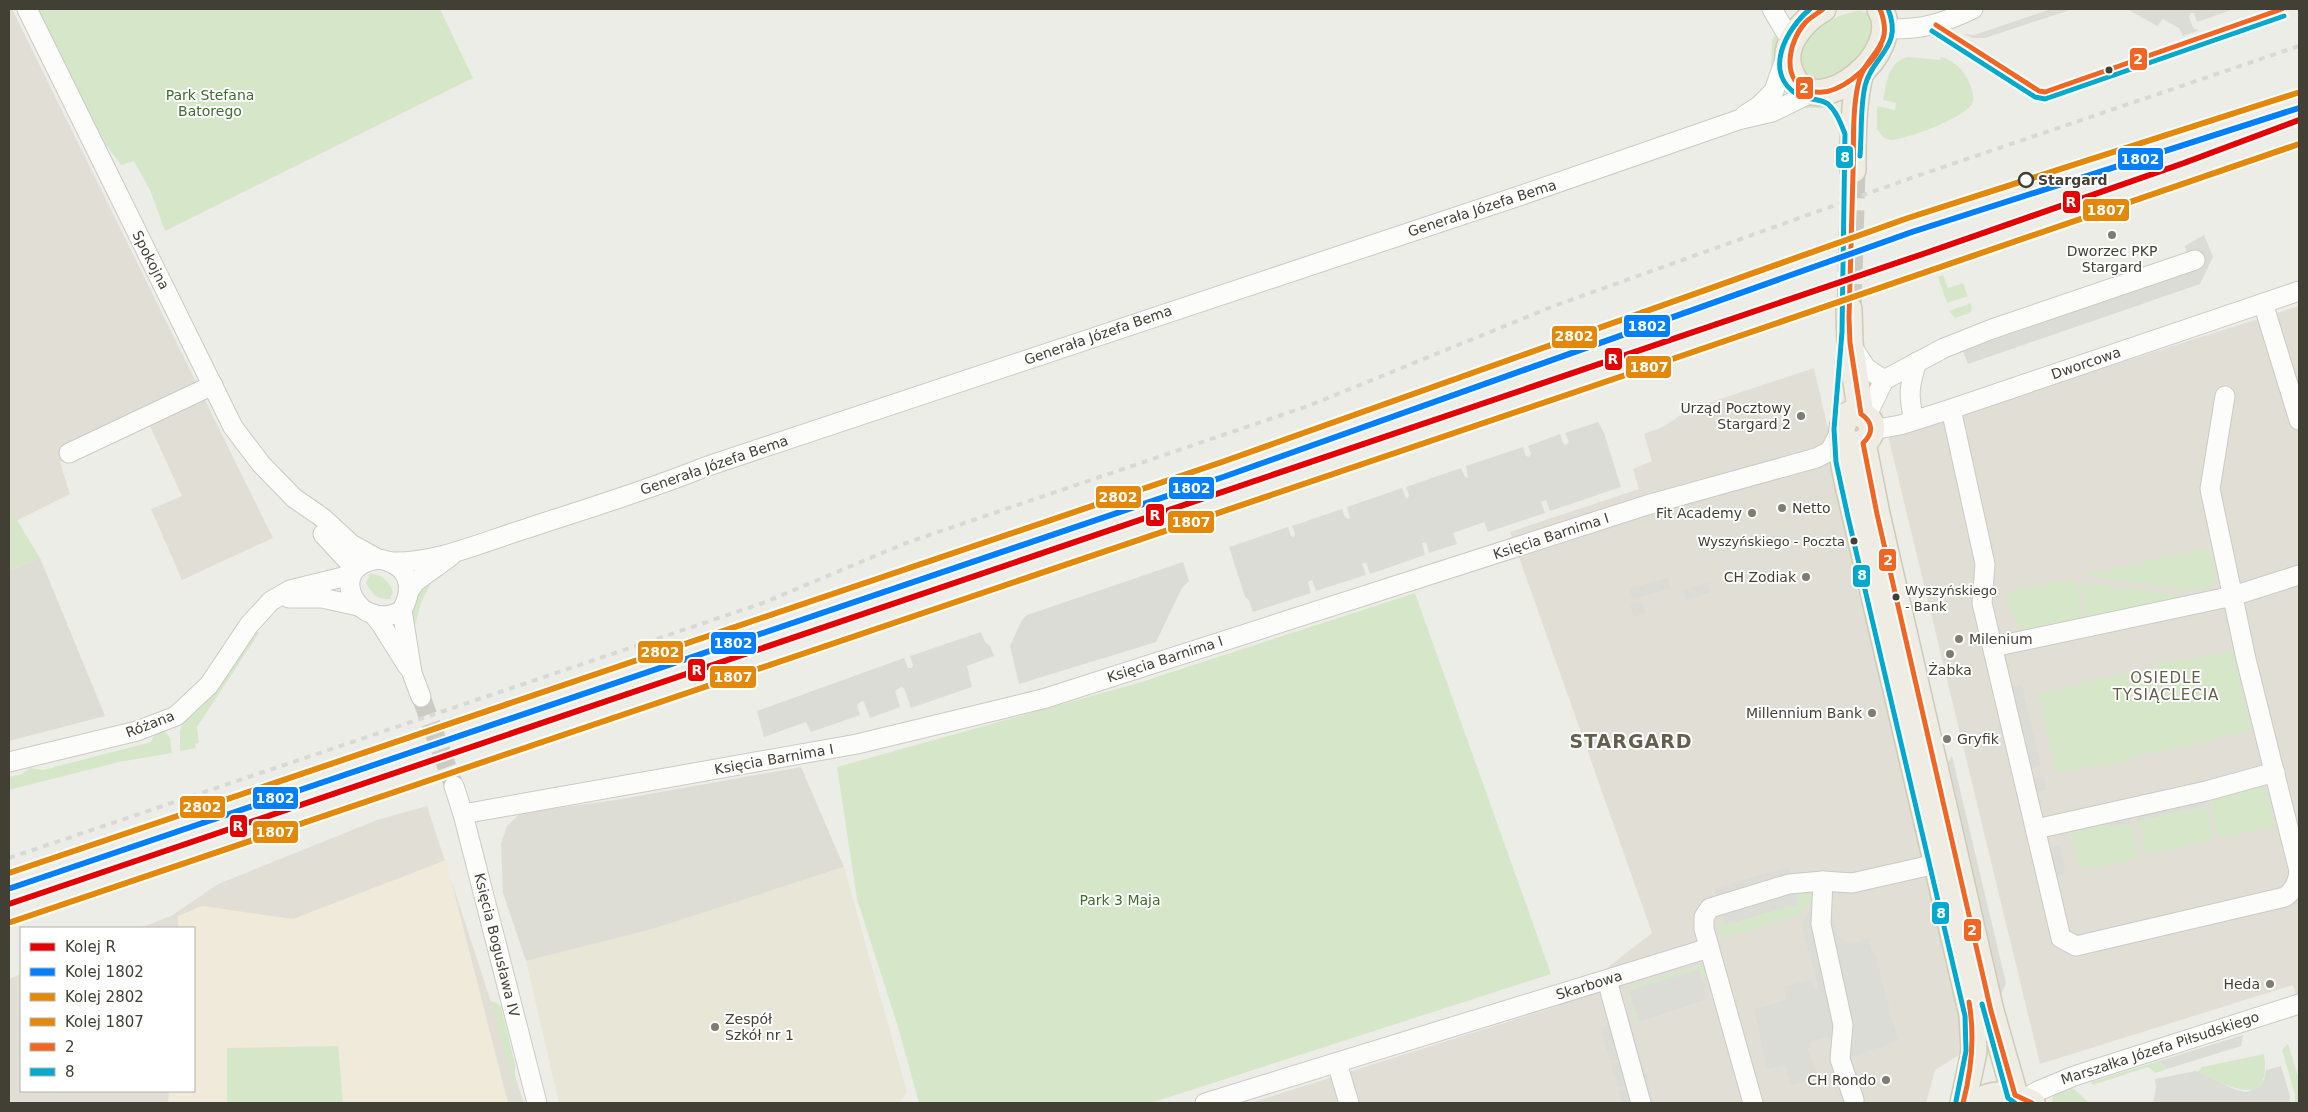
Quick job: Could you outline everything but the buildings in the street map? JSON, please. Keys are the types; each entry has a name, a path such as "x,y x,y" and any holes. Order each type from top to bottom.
{"main road":[{"path":"1814,9 1790,47 1790,73 1797,85 1831,97 1842,109 1854,133"},
{"path":"1817,93 1847,82 1861,72 1880,48 1883,19"},
{"path":"1853,170 1858,84 1861,72"},
{"path":"1849,309 1855,428 1889,567 1991,1011 2024,1099"},
{"path":"1855,428 1842,444 1855,516 1964,980 1974,1034 1974,1052 1963,1103"},
{"path":"1975,1103 1981,1099 1999,1094 2024,1099"}],"street":[{"name":"Spokojna","path":"27,9 233,428 261,464 294,498 315,526 348,561 352,574"},
{"path":"1772,9 1790,47"},
{"path":"1883,19 1912,30 1936,26 1973,9"},
{"name":"Generała Józefa Bema","path":"1738,120 1759,106 1774,91 1790,47"},
{"name":"Generała Józefa Bema","path":"385,560 404,562 458,550 634,493 705,467 1156,315 1519,196 1738,120 1772,112 1817,93"},
{"path":"1850,343 1866,368 1884,380 1944,348 1992,328 2196,260"},
{"name":"Dworcowa","path":"1855,428 1900,425 2299,291"},
{"path":"2263,303 2299,420"},
{"path":"1914,420 1908,399 1916,362"},
{"name":"Księcia Barnima I","path":"464,814 857,744 1046,698 1647,505 1816,458 1830,451 1855,428 1884,380"},
{"path":"69,453 213,385"},
{"path":"1951,409 1985,564 1982,603 2061,938 2076,946 2285,897 2295,887 2299,872 2246,659 2210,488 2225,396"},
{"name":"Spokojna","path":"294,498 323,518 351,544 385,560"},
{"name":"Generała Józefa Bema","path":"410,590 415,582 458,550"},
{"path":"412,673 381,624 365,610 351,590 352,574 367,560 385,560 404,574 410,590 402,610 412,673 421,697"},
{"name":"Różana","path":"9,762 137,732 176,716 209,685 249,625 271,601 290,590 352,574"},
{"path":"1993,647 2233,596 2299,575"},
{"path":"271,601 282,598 322,598 389,616 402,610"},
{"path":"2036,829 2206,791 2275,772"},
{"name":"Księcia Bogusława IV","path":"454,786 464,814 537,1103"},
{"path":"1753,1103 1704,929 1704,916 1710,908 1789,884 1822,881 1852,883 1936,864"},
{"path":"1822,881 1821,924 1843,1025 1840,1060 1854,1100"},
{"name":"Skarbowa","path":"1205,1103 1709,948"},
{"path":"1607,980 1641,1103"},
{"name":"Marszałka Józefa Piłsudskiego","path":"2024,1099 2074,1076 2299,1004"},
{"path":"1337,1063 1349,1103"}],"shaded area":[{"path":"9,9 12,9 273,538 182,580 151,509 182,496 149,424 60,462 70,494 16,521 9,507"},
{"path":"2051,9 2073,9 1985,38 1973,38 1963,34 1974,35"},
{"path":"2127,9 2234,9 2197,22 2194,13 2191,13 2189,17 2194,29 2200,30 2183,36 2179,28 2163,19 2157,26"},
{"path":"2204,235 2213,257 2200,284 1968,364 1962,349 2013,333 2190,267 2185,246"},
{"path":"2299,306 2299,1006 2293,985 2040,1064 1888,436"},
{"path":"1814,368 1970,1043 1967,1050 1935,1070 1926,1103 1250,1103 1558,1006 1652,933 1510,532 1639,489 1633,469 1652,461 1644,434 1663,427 1690,409"},
{"path":"1598,422 1604,433 1621,487 1550,511 1546,500 1541,502 1545,513 1488,532 1484,522 1453,533 1457,544 1429,553 1426,542 1422,543 1425,555 1370,574 1366,562 1362,564 1366,575 1316,591 1312,580 1308,582 1311,593 1253,612 1249,600 1245,597 1229,547 1288,527 1291,536 1294,537 1295,534 1292,526 1342,509 1345,517 1348,519 1350,518 1347,507 1402,488 1406,498 1408,498 1409,495 1406,487 1461,468 1465,477 1468,478 1466,466 1523,447 1526,456 1529,457 1531,454 1528,446 1560,434 1563,443 1566,445 1569,442 1565,433"},
{"path":"40,558 105,716 9,741 9,571"},
{"path":"1183,562 1189,581 1182,588 1156,642 1019,684 1010,646 1022,620 1027,615"},
{"path":"1668,577 1671,588 1633,600 1629,589"},
{"path":"1708,582 1711,592 1686,600 1683,590"},
{"path":"1641,601 1646,613 1634,617 1630,604"},
{"path":"981,632 994,656 967,666 972,687 911,708 904,688 901,687 895,691 900,707 870,718 862,701 857,705 860,715 811,732 806,722 764,737 757,711 904,658 908,668 912,668 910,656"},
{"path":"2022,685 2041,766 2030,769 2010,687"},
{"path":"1952,756 2006,983 1998,1001 1944,769"},
{"path":"801,767 844,867 653,929 526,961 503,893 501,843 507,826 521,813 616,800"},
{"path":"2044,776 2047,790 2035,793 2032,778"},
{"path":"2204,796 2205,806 2137,821 2135,812"},
{"path":"427,806 524,1103 9,1103 9,979 20,974 20,1092 195,1092 195,927 143,927 171,916 218,884 377,820"},
{"path":"2128,814 2130,823 2110,827 2105,818"},
{"path":"2060,845 2066,873 2055,876 2049,848"},
{"path":"446,860 508,1103 168,1103 169,1092 195,1092 195,927 178,927 178,916 202,906 293,919"},
{"name":"Zespół Szkół nr 1","path":"844,867 907,1092 899,1103 559,1103 526,961 653,929"},
{"path":"1789,867 1792,879 1717,900 1715,888"},
{"path":"1795,892 1798,904 1725,925 1722,912"},
{"path":"1828,902 1839,937 1852,943 1869,938 1872,952 1875,953 1898,1041 1848,1058 1835,1052 1831,1040 1827,1037 1811,1042 1808,1049 1818,1077 1791,1086 1785,1065 1767,1070 1754,1009 1786,1000 1784,987 1811,979 1815,990 1818,987 1801,923 1815,905"},
{"path":"1699,969 1708,999 1639,1022 1629,991"},
{"path":"1624,1017 1630,1021 1654,1103 1649,1103"},
{"path":"1609,1021 1620,1059 1610,1061 1600,1028 1607,1026"},
{"path":"2243,1035 2241,1046 2167,1069 2159,1061"},
{"path":"1620,1062 1627,1085 1618,1087 1611,1065"},
{"path":"2281,1066 2290,1096 2289,1103 2153,1103 2156,1088 2155,1079 2196,1071 2234,1089 2246,1092 2259,1087 2264,1080 2266,1070"},
{"path":"1628,1088 1633,1103 1622,1103 1618,1091"}],"green space":[{"name":"Park Stefana Batorego","path":"34,9 440,9 473,78 165,231 150,190 134,161 121,165 97,133"},
{"path":"1857,11 1868,14 1876,29 1861,59 1825,82 1809,79 1801,69 1799,62 1811,35 1824,24 1840,16"},
{"path":"1778,30 1780,47 1771,74 1772,40"},
{"path":"1908,57 1940,60 1941,57 1952,62 1962,70 1967,78 1972,91 1973,101 1967,110 1947,122 1908,136 1890,140 1884,138 1877,129 1877,106 1895,110 1896,103 1883,100 1887,80 1896,63"},
{"path":"1824,103 1830,108 1801,108 1795,104"},
{"path":"1943,275 1948,288 1963,283 1968,296 1947,303 1938,277"},
{"path":"1971,303 1972,310 1970,313 1955,318 1949,311"},
{"path":"9,507 40,558 9,571"},
{"path":"2205,548 2210,552 2217,579 2212,586 2191,591 2085,575"},
{"path":"370,574 378,575 387,581 393,592 390,599 382,599 370,590 366,583"},
{"path":"428,580 431,583 421,603 412,636 410,612 415,599"},
{"path":"2063,580 2076,581 2084,619 2024,632 2011,613 2006,592"},
{"path":"2080,582 2185,596 2186,597 2088,618"},
{"name":"Park 3 Maja","path":"1415,593 1551,974 1151,1103 919,1103 898,1027 857,899 837,767 1138,683"},
{"path":"256,631 259,633 197,727 199,743 195,744 196,748 180,751 180,730 185,720 214,692"},
{"path":"2233,650 2251,730 2212,739 2212,741 2136,756 2137,758 2100,767 2099,764 2057,774 2038,694 2081,684 2081,682 2156,667 2156,665"},
{"path":"165,731 170,738 172,753 119,762 9,790 9,777 22,774 30,768 43,770 151,742 156,732"},
{"path":"2256,785 2266,789 2275,827 2218,838 2209,800 2228,795 2228,791"},
{"path":"2206,806 2214,839 2148,854 2143,850 2141,841 2145,840 2143,829 2138,830 2137,821"},
{"path":"2105,818 2111,827 2130,823 2138,858 2095,868 2079,867 2069,827"},
{"path":"1799,891 1807,891 1815,897 1800,914 1722,939 1718,924 1724,919 1725,924 1798,904 1797,894"},
{"path":"1707,963 1709,974 1702,978 1698,969 1630,991 1639,1022 1636,1022 1628,994 1630,987"},
{"path":"491,1001 501,1007 515,1064 515,1091"},
{"path":"2288,1044 2299,1079 2299,1101 2295,1103 2295,1095 2282,1050"},
{"path":"338,1046 343,1103 227,1103 227,1048"},
{"path":"2264,1054 2265,1072 2262,1083 2255,1089 2234,1088 2198,1072 2202,1067"},
{"path":"2159,1061 2167,1069 2156,1073 2148,1067 2093,1085 2091,1082"},
{"path":"2073,1088 2089,1103 2054,1103 2052,1101 2054,1093"}],"tunnel":[{"path":"1849,309 1853,170"},
{"path":"421,697 454,786"}],"railway":[{"path":"9,858 763,603 906,543 1308,406 1554,306 1911,178 2299,46"}],"rail line":[{"name":"2802","path":"9,873 1222,462 1908,218 2297,93"},
{"name":"1802","path":"11,888 1226,476 1912,232 2299,108"},
{"name":"R","path":"9,904 1920,255 2184,163 2299,120"},
{"name":"1807","path":"11,922 1652,366 2299,144"}],"transit line":[{"name":"8","path":"1810,9 1786,39 1781,51 1781,75 1787,86 1798,95 1828,104 1836,114 1845,134 1842,332 1834,429 1836,462 1965,1016 1966,1051 1956,1101"},
{"name":"2","path":"1823,9 1805,23 1799,31 1791,51 1791,71 1801,87 1821,92 1842,86 1870,63 1881,45"},
{"name":"2","path":"1880,9 1884,22 1882,42 1862,74 1858,85 1854,118 1849,318 1850,343 1861,414 1868,420 1871,428 1867,439 1863,443 1877,514 1991,1011 2015,1095 2032,1103"},
{"name":"8","path":"1860,156 1863,94 1869,76 1890,42 1892,22 1888,9"},
{"name":"2","path":"1936,25 2039,91 2045,92 2282,9"},
{"name":"8","path":"1932,31 2035,97 2045,99 2284,16"},
{"name":"2","path":"1963,1103 1972,1053 1969,1002"},
{"name":"8","path":"1982,1004 2008,1098 2015,1103"}],"place":[{"name":"Stargard","path":"2026,180"},
{"name":"Dworzec PKP Stargard","path":"2112,235"},
{"name":"Urząd Pocztowy Stargard 2","path":"1801,416"},
{"name":"Netto","path":"1782,508"},
{"name":"Fit Academy","path":"1752,513"},
{"name":"Wyszyńskiego - Poczta","path":"1854,541"},
{"name":"CH Zodiak","path":"1806,577"},
{"name":"Wyszyńskiego - Bank","path":"1896,597"},
{"name":"Milenium","path":"1959,639"},
{"name":"Żabka","path":"1950,654"},
{"name":"Millennium Bank","path":"1872,713"},
{"name":"Gryfik","path":"1947,739"},
{"name":"Heda","path":"2270,984"},
{"name":"Zespół Szkół nr 1","path":"715,1027"},
{"name":"CH Rondo","path":"1886,1080"}],"district":[{"name":"OSIEDLE TYSIĄCLECIA","path":"2166,686"},
{"name":"STARGARD","path":"1631,741"}]}
